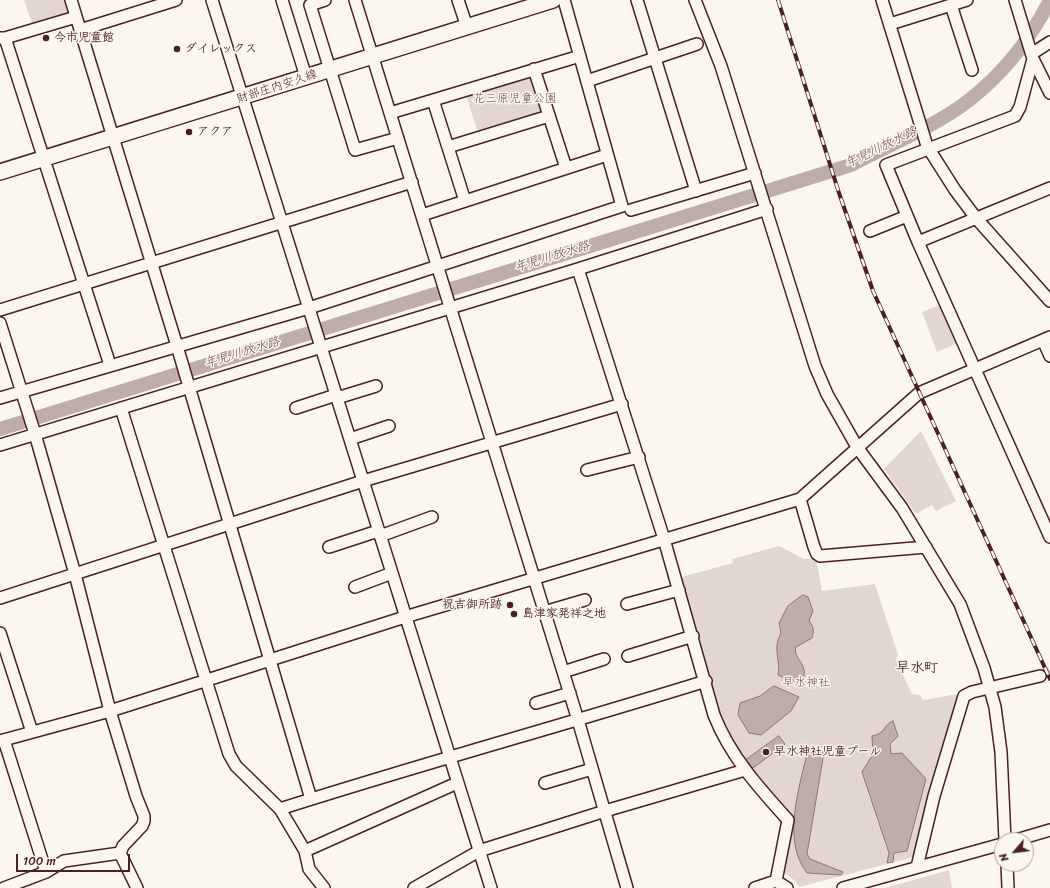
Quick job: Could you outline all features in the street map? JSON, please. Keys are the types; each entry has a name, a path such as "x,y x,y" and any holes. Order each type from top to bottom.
{"main road":[{"name":"財部庄内安久線","path":"0,172 112,136 242,98 553,0"}],"street":[{"path":"71,0 178,350 311,799"},
{"path":"80,30 176,0"},
{"path":"212,0 337,396 448,756 491,888"},
{"path":"282,0 306,77"},
{"path":"324,0 310,5 329,70 356,150 398,138"},
{"path":"355,0 570,693 605,810 624,887"},
{"path":"458,0 466,27"},
{"path":"0,398 110,365 178,350 310,312 439,270 622,206 564,0"},
{"path":"637,0 696,191"},
{"path":"695,0 721,66 815,366 826,394 857,447 902,508 960,604 995,706 1001,752 1006,832"},
{"path":"882,0 928,148 955,190 976,218 1050,301"},
{"path":"890,24 967,0"},
{"path":"1015,0 1033,56 1050,92"},
{"path":"951,5 972,70"},
{"path":"76,17 2,38 110,365"},
{"path":"1050,42 1033,56 1020,107 1015,116 886,165 918,242 1047,524 1050,537"},
{"path":"587,81 697,44"},
{"path":"390,113 580,56"},
{"path":"534,70 566,168"},
{"path":"433,100 465,201"},
{"path":"448,147 549,116"},
{"path":"422,215 607,155"},
{"path":"631,210 696,191 756,176"},
{"path":"0,310 412,182"},
{"path":"918,242 1050,188"},
{"path":"0,446 188,386 322,348 578,270 767,209"},
{"path":"870,231 907,216"},
{"path":"578,270 664,539 720,731 745,770 788,820 776,881"},
{"path":"0,323 27,407 75,574 110,711 136,796 144,816 142,826 123,846 120,853 137,888"},
{"path":"46,872 2,740 110,711 405,618 800,499 919,393 1047,338 1050,356"},
{"path":"296,408 376,386"},
{"path":"0,598 363,482 622,404"},
{"path":"121,408 230,754 236,766 280,810 305,851 309,869 324,888"},
{"path":"350,439 389,426"},
{"path":"587,470 638,457"},
{"path":"800,499 816,554 820,556 926,546"},
{"path":"329,547 432,518"},
{"path":"355,587 392,573"},
{"path":"627,604 679,590"},
{"path":"544,612 585,600"},
{"path":"0,633 4,657 32,732"},
{"path":"628,656 693,636"},
{"path":"563,672 604,659"},
{"path":"918,867 934,796 962,701 968,694 1040,676"},
{"path":"280,810 448,756 578,720 706,681"},
{"path":"536,704 570,693"},
{"path":"545,783 592,769"},
{"path":"414,888 479,851 605,810 745,770"},
{"path":"305,851 457,783"},
{"path":"1034,835 1050,830"},
{"path":"843,888 994,846"},
{"path":"4,888 46,872 64,861 120,853"},
{"path":"1007,872 1008,888"},
{"path":"755,888 776,881"},
{"path":"776,881 787,888"}],"green space":[{"path":"24,0 65,0 69,15 33,26"},
{"name":"花三原児童公園","path":"531,70 544,113 478,133 465,91"},
{"path":"943,304 960,342 937,352 922,312"},
{"path":"921,431 956,501 936,511 932,505 916,514 884,469"},
{"name":"早水神社","path":"779,546 804,559 816,558 822,591 875,584 898,655 896,660 912,694 920,695 923,700 958,694 958,705 914,857 799,887 786,874 780,872 790,824 758,783 722,730 678,578 733,563 732,559"},
{"path":"949,870 952,888 885,888"}],"shaded area":[{"path":"803,595 808,597 813,611 809,621 813,627 813,631 812,638 796,647 795,650 804,670 803,686 778,675 779,667 777,649 780,634 779,623 788,606"},
{"path":"774,686 799,697 791,711 761,735 749,733 738,715 740,703 760,696"},
{"path":"893,721 898,736 890,744 891,754 902,753 926,779 907,851 894,853 893,862 887,863 889,853 862,772 873,754 872,736 880,733 890,722"},
{"name":"早水神社児童プール","path":"779,736 785,744 753,768 746,760"},
{"path":"808,749 824,752 807,854 810,859 843,872 841,875 807,873 799,860 795,845 794,829 797,796"}],"waterway":[{"name":"年見川放水路","path":"0,429 851,165 941,119 968,101 993,79 1015,55 1034,28 1050,0"}],"tunnel":[{"path":"1040,676 1050,672"}],"railway":[{"path":"778,0 839,193 873,291 1050,679"}],"place":[{"name":"今市児童館","path":"46,38"},
{"name":"ダイレックス","path":"177,49"},
{"name":"アクア","path":"189,132"},
{"name":"祝吉御所跡","path":"510,605"},
{"name":"島津家発祥之地","path":"514,614"},
{"name":"早水神社児童プール","path":"766,752"}],"district":[{"name":"早水町","path":"917,668"}]}
